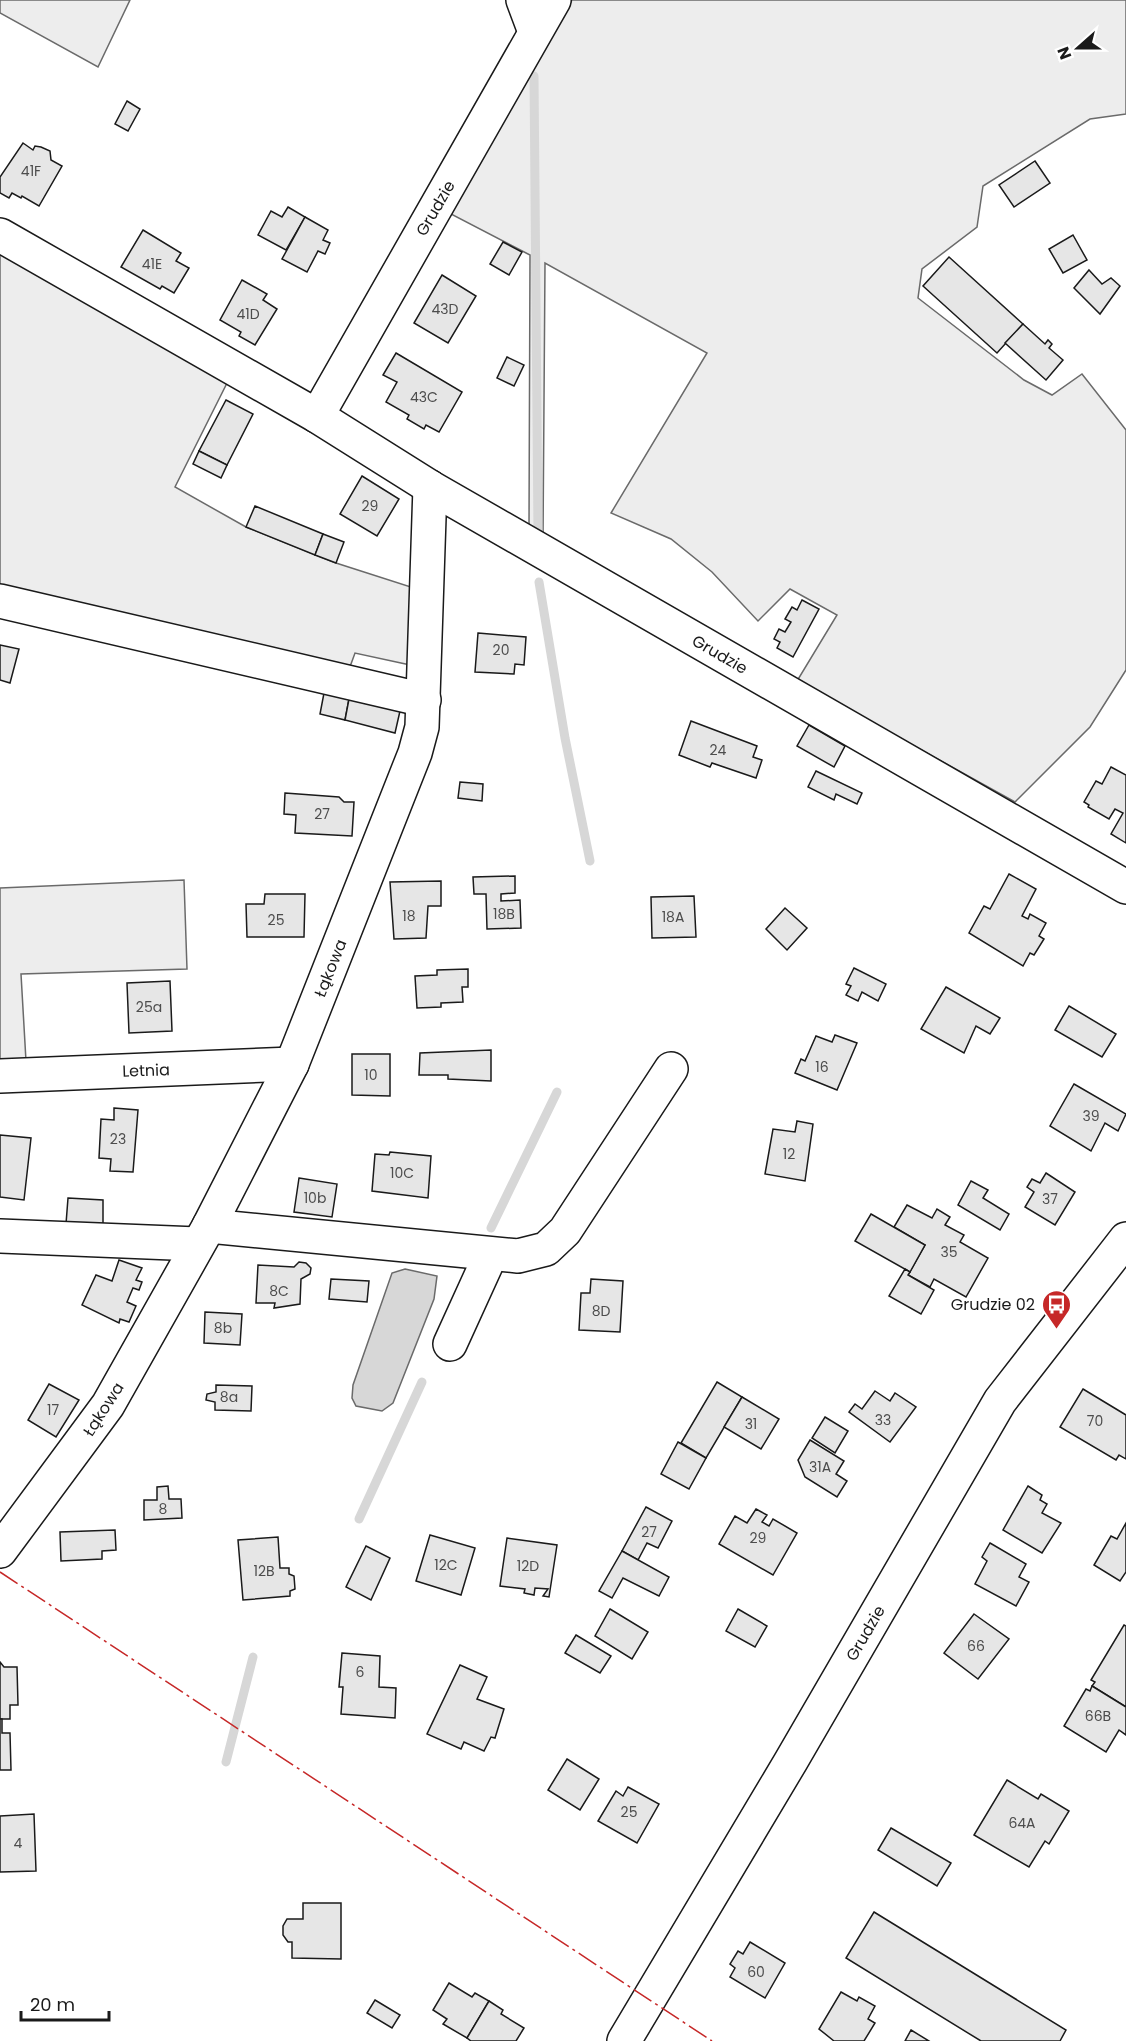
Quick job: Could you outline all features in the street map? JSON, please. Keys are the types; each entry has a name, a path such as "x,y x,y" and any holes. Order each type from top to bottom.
{"street":[{"path":"523,0 535,32"},
{"name":"Grudzie","path":"317,416 554,0"},
{"name":"Grudzie","path":"0,236 317,416 430,487 1126,887"},
{"name":"Łąkowa","path":"0,1551 108,1405 203,1235 292,1064 415,753 422,727 430,487"},
{"path":"0,601 424,700"},
{"name":"Letnia","path":"0,1076 292,1064"},
{"path":"0,1236 203,1235 518,1256 546,1249 565,1232 671,1069"},
{"name":"Grudzie","path":"624,2041 797,1751 1000,1401 1126,1239"},
{"path":"450,1344 491,1254"}],"shaded area":[{"path":"0,0 130,0 98,67 0,13"},
{"path":"572,0 1126,0 1126,114 1090,119 983,186 977,227 922,269 918,298 1024,380 1052,395 1082,374 1126,430 1126,670 1090,727 1015,802 797,681 837,615 790,589 758,621 712,572 671,539 611,513 707,353 545,263 543,540 529,527 530,255 449,213"},
{"path":"0,251 227,383 175,487 246,527 336,563 414,588 415,666 355,653 351,664 344,670 0,589"},
{"path":"184,880 187,969 21,974 26,1061 0,1062 0,888"},
{"path":"405,1269 437,1276 434,1299 393,1403 382,1411 356,1406 352,1398 353,1385 392,1273"}],"building":[{"path":"127,101 140,109 128,131 115,124"},
{"path":"23,143 33,150 35,146 50,151 51,160 62,166 39,206 22,196 21,198 12,193 9,198 0,193 0,177"},
{"path":"1035,161 1050,183 1014,207 999,185"},
{"path":"288,207 305,217 286,250 258,235 271,211 282,217"},
{"path":"305,217 328,230 323,240 330,243 325,254 318,251 307,272 282,259"},
{"path":"143,230 181,253 176,261 189,268 174,293 162,286 160,289 121,267"},
{"path":"1073,235 1087,260 1063,273 1049,249"},
{"path":"503,242 522,252 509,275 490,264"},
{"path":"949,257 1023,324 997,353 923,286"},
{"path":"1089,270 1102,284 1111,278 1120,286 1100,314 1074,288"},
{"path":"442,275 476,296 448,343 414,323"},
{"path":"242,280 267,294 263,300 277,309 255,345 239,336 241,332 220,320"},
{"path":"1023,324 1045,344 1048,340 1052,344 1049,348 1063,360 1046,380 1005,343"},
{"path":"396,353 462,392 439,432 426,425 424,429 407,419 409,415 386,402 397,382 383,375"},
{"path":"507,357 524,365 514,386 497,378"},
{"path":"226,400 253,414 227,465 199,451"},
{"path":"199,451 227,465 221,478 193,464"},
{"path":"362,476 399,499 377,536 340,514"},
{"path":"255,506 323,534 315,555 246,527"},
{"path":"323,534 344,542 336,563 315,555"},
{"path":"802,600 819,609 793,657 777,648 780,642 774,639 779,629 785,632 791,622 785,619 792,607 797,610"},
{"path":"478,633 526,637 524,665 515,664 514,674 475,672"},
{"path":"0,645 19,649 10,683 0,680"},
{"path":"324,693 349,699 345,720 320,714"},
{"path":"349,699 400,711 395,733 345,720"},
{"path":"691,721 757,746 753,757 762,760 756,778 712,763 710,767 679,755"},
{"path":"809,725 845,746 834,767 797,746"},
{"path":"1111,767 1126,775 1126,843 1111,834 1123,813 1115,809 1109,819 1088,807 1089,805 1084,802 1096,781 1102,784"},
{"path":"816,771 862,793 857,804 836,794 834,800 808,787"},
{"path":"460,782 483,784 482,801 458,798"},
{"path":"285,793 339,797 344,802 354,802 352,836 295,833 296,815 284,814"},
{"path":"1009,874 1036,889 1022,916 1028,919 1030,914 1046,923 1039,936 1044,939 1034,955 1030,953 1023,966 969,933 984,906 990,909"},
{"path":"515,876 515,893 501,894 501,901 520,900 521,928 487,929 486,894 474,894 473,877"},
{"path":"441,881 441,906 428,906 426,938 394,939 390,882"},
{"path":"265,894 305,894 304,937 247,937 246,904 264,904"},
{"path":"694,896 696,937 652,938 651,897"},
{"path":"785,908 807,928 787,950 766,929"},
{"path":"854,968 886,984 878,1001 862,992 858,1001 846,995 851,986 846,984"},
{"path":"468,969 468,987 462,987 463,1002 441,1003 441,1007 417,1008 415,976 437,975 437,970"},
{"path":"170,981 172,1031 129,1033 127,983"},
{"path":"946,987 1000,1018 990,1034 976,1026 964,1053 921,1029"},
{"path":"1069,1006 1116,1034 1102,1057 1055,1030"},
{"path":"835,1035 857,1043 837,1090 795,1073 801,1059 805,1061 816,1036 832,1042"},
{"path":"491,1050 491,1081 448,1079 448,1075 419,1075 420,1053"},
{"path":"352,1054 390,1054 390,1096 352,1095"},
{"path":"1074,1084 1126,1114 1118,1131 1105,1123 1091,1151 1050,1126"},
{"path":"114,1108 138,1110 133,1172 110,1171 111,1159 99,1158 101,1119 114,1120"},
{"path":"797,1121 813,1124 805,1181 765,1174 773,1129 795,1132"},
{"path":"0,1135 31,1138 24,1200 0,1197"},
{"path":"390,1152 431,1156 428,1198 372,1191 375,1154 389,1155"},
{"path":"1046,1173 1075,1192 1055,1225 1025,1207 1034,1192 1027,1187 1032,1179 1040,1183"},
{"path":"299,1178 337,1184 332,1217 294,1212"},
{"path":"971,1181 988,1190 983,1198 1009,1214 1000,1230 958,1205"},
{"path":"68,1198 103,1200 103,1225 66,1224"},
{"path":"907,1205 932,1218 937,1209 950,1217 945,1225 964,1235 960,1242 988,1258 966,1297 934,1279 930,1287 908,1275 925,1245 894,1227"},
{"path":"871,1214 925,1245 910,1272 855,1241"},
{"path":"119,1260 142,1268 136,1280 142,1282 139,1290 133,1288 127,1302 136,1306 129,1322 120,1319 119,1323 82,1305 96,1275 112,1281"},
{"path":"299,1262 306,1263 311,1268 310,1274 301,1279 300,1304 274,1308 275,1303 256,1303 258,1265 294,1267"},
{"path":"905,1269 910,1272 908,1275 934,1290 921,1314 889,1296"},
{"path":"331,1279 369,1281 367,1302 329,1299"},
{"path":"591,1279 623,1281 620,1332 579,1330 581,1293 590,1293"},
{"path":"205,1312 242,1314 240,1345 204,1343"},
{"path":"717,1382 742,1397 706,1458 681,1443"},
{"path":"49,1384 79,1400 56,1437 28,1420"},
{"path":"216,1385 252,1386 251,1411 215,1410 215,1402 206,1400 207,1394 216,1392"},
{"path":"1083,1389 1126,1415 1126,1459 1119,1455 1116,1460 1060,1427"},
{"path":"875,1391 890,1401 895,1393 916,1407 890,1442 849,1412 855,1404 862,1409"},
{"path":"742,1397 779,1419 761,1449 724,1427"},
{"path":"825,1417 848,1431 835,1453 812,1438"},
{"path":"810,1440 844,1461 836,1474 847,1481 837,1497 805,1477 798,1460"},
{"path":"678,1442 706,1458 689,1489 661,1474"},
{"path":"168,1486 169,1499 181,1499 182,1518 144,1520 144,1500 157,1500 157,1487"},
{"path":"1028,1486 1042,1495 1040,1500 1047,1504 1042,1513 1061,1523 1042,1553 1003,1530"},
{"path":"646,1507 672,1521 658,1548 647,1543 638,1560 622,1551"},
{"path":"756,1509 767,1515 762,1522 769,1526 773,1519 797,1533 773,1575 719,1544 735,1516 747,1523"},
{"path":"1126,1523 1126,1572 1120,1581 1094,1565 1111,1536 1117,1539"},
{"path":"115,1530 116,1550 102,1551 102,1559 61,1561 60,1532"},
{"path":"430,1535 475,1548 461,1595 416,1581"},
{"path":"278,1537 280,1568 289,1568 289,1574 294,1576 295,1589 290,1591 290,1596 243,1600 238,1540"},
{"path":"507,1538 557,1545 549,1597 543,1596 548,1589 535,1588 534,1595 524,1593 525,1589 500,1586"},
{"path":"990,1543 1026,1564 1019,1577 1029,1582 1016,1606 975,1584 987,1561 982,1557"},
{"path":"366,1546 390,1558 371,1600 346,1587"},
{"path":"622,1551 669,1577 659,1596 623,1578 612,1598 599,1591"},
{"path":"610,1609 648,1632 632,1659 595,1636"},
{"path":"738,1609 767,1626 755,1647 726,1631"},
{"path":"974,1614 1009,1639 978,1679 944,1653"},
{"path":"1124,1625 1126,1626 1126,1707 1092,1686 1095,1682 1091,1680"},
{"path":"576,1635 611,1656 600,1673 565,1653"},
{"path":"342,1653 380,1656 379,1687 396,1688 395,1718 341,1714 343,1687 339,1687"},
{"path":"0,1662 4,1667 17,1667 18,1705 10,1705 10,1719 0,1719"},
{"path":"460,1665 487,1677 477,1699 504,1709 495,1738 491,1737 484,1751 464,1742 461,1749 427,1734"},
{"path":"1092,1686 1126,1707 1126,1735 1119,1730 1106,1752 1064,1726 1086,1689 1090,1691"},
{"path":"0,1719 2,1719 2,1733 10,1733 11,1770 0,1770"},
{"path":"567,1759 599,1779 580,1810 548,1790"},
{"path":"1007,1780 1038,1799 1041,1794 1069,1811 1049,1844 1045,1841 1029,1867 974,1835"},
{"path":"628,1787 659,1804 637,1843 598,1821 616,1791 623,1796"},
{"path":"34,1814 36,1871 0,1872 0,1816"},
{"path":"891,1828 951,1863 937,1886 878,1850"},
{"path":"303,1903 341,1903 341,1959 292,1958 292,1942 288,1942 283,1935 283,1926 287,1919 303,1919"},
{"path":"874,1912 1066,2030 1060,2041 981,2041 846,1958"},
{"path":"750,1942 785,1963 765,1998 730,1977 735,1968 730,1964 738,1951 743,1954"},
{"path":"449,1983 472,1997 475,1993 489,2001 467,2038 443,2024 447,2019 433,2010"},
{"path":"841,1992 857,2001 859,1997 875,2006 868,2019 875,2023 864,2041 834,2041 819,2029"},
{"path":"375,2000 400,2015 392,2028 367,2013"},
{"path":"489,2001 503,2010 501,2014 524,2028 516,2041 471,2041 467,2038"},
{"path":"911,2030 929,2041 905,2041"}],"waterway":[{"path":"534,76 538,534"},
{"path":"539,582 565,738 590,861"},
{"path":"491,1228 557,1092"},
{"path":"359,1519 422,1382"},
{"path":"226,1762 253,1657"}],"power":[{"path":"0,1572 712,2041"}],"place":[{"name":"Grudzie 02","path":"1056,1330"}]}
